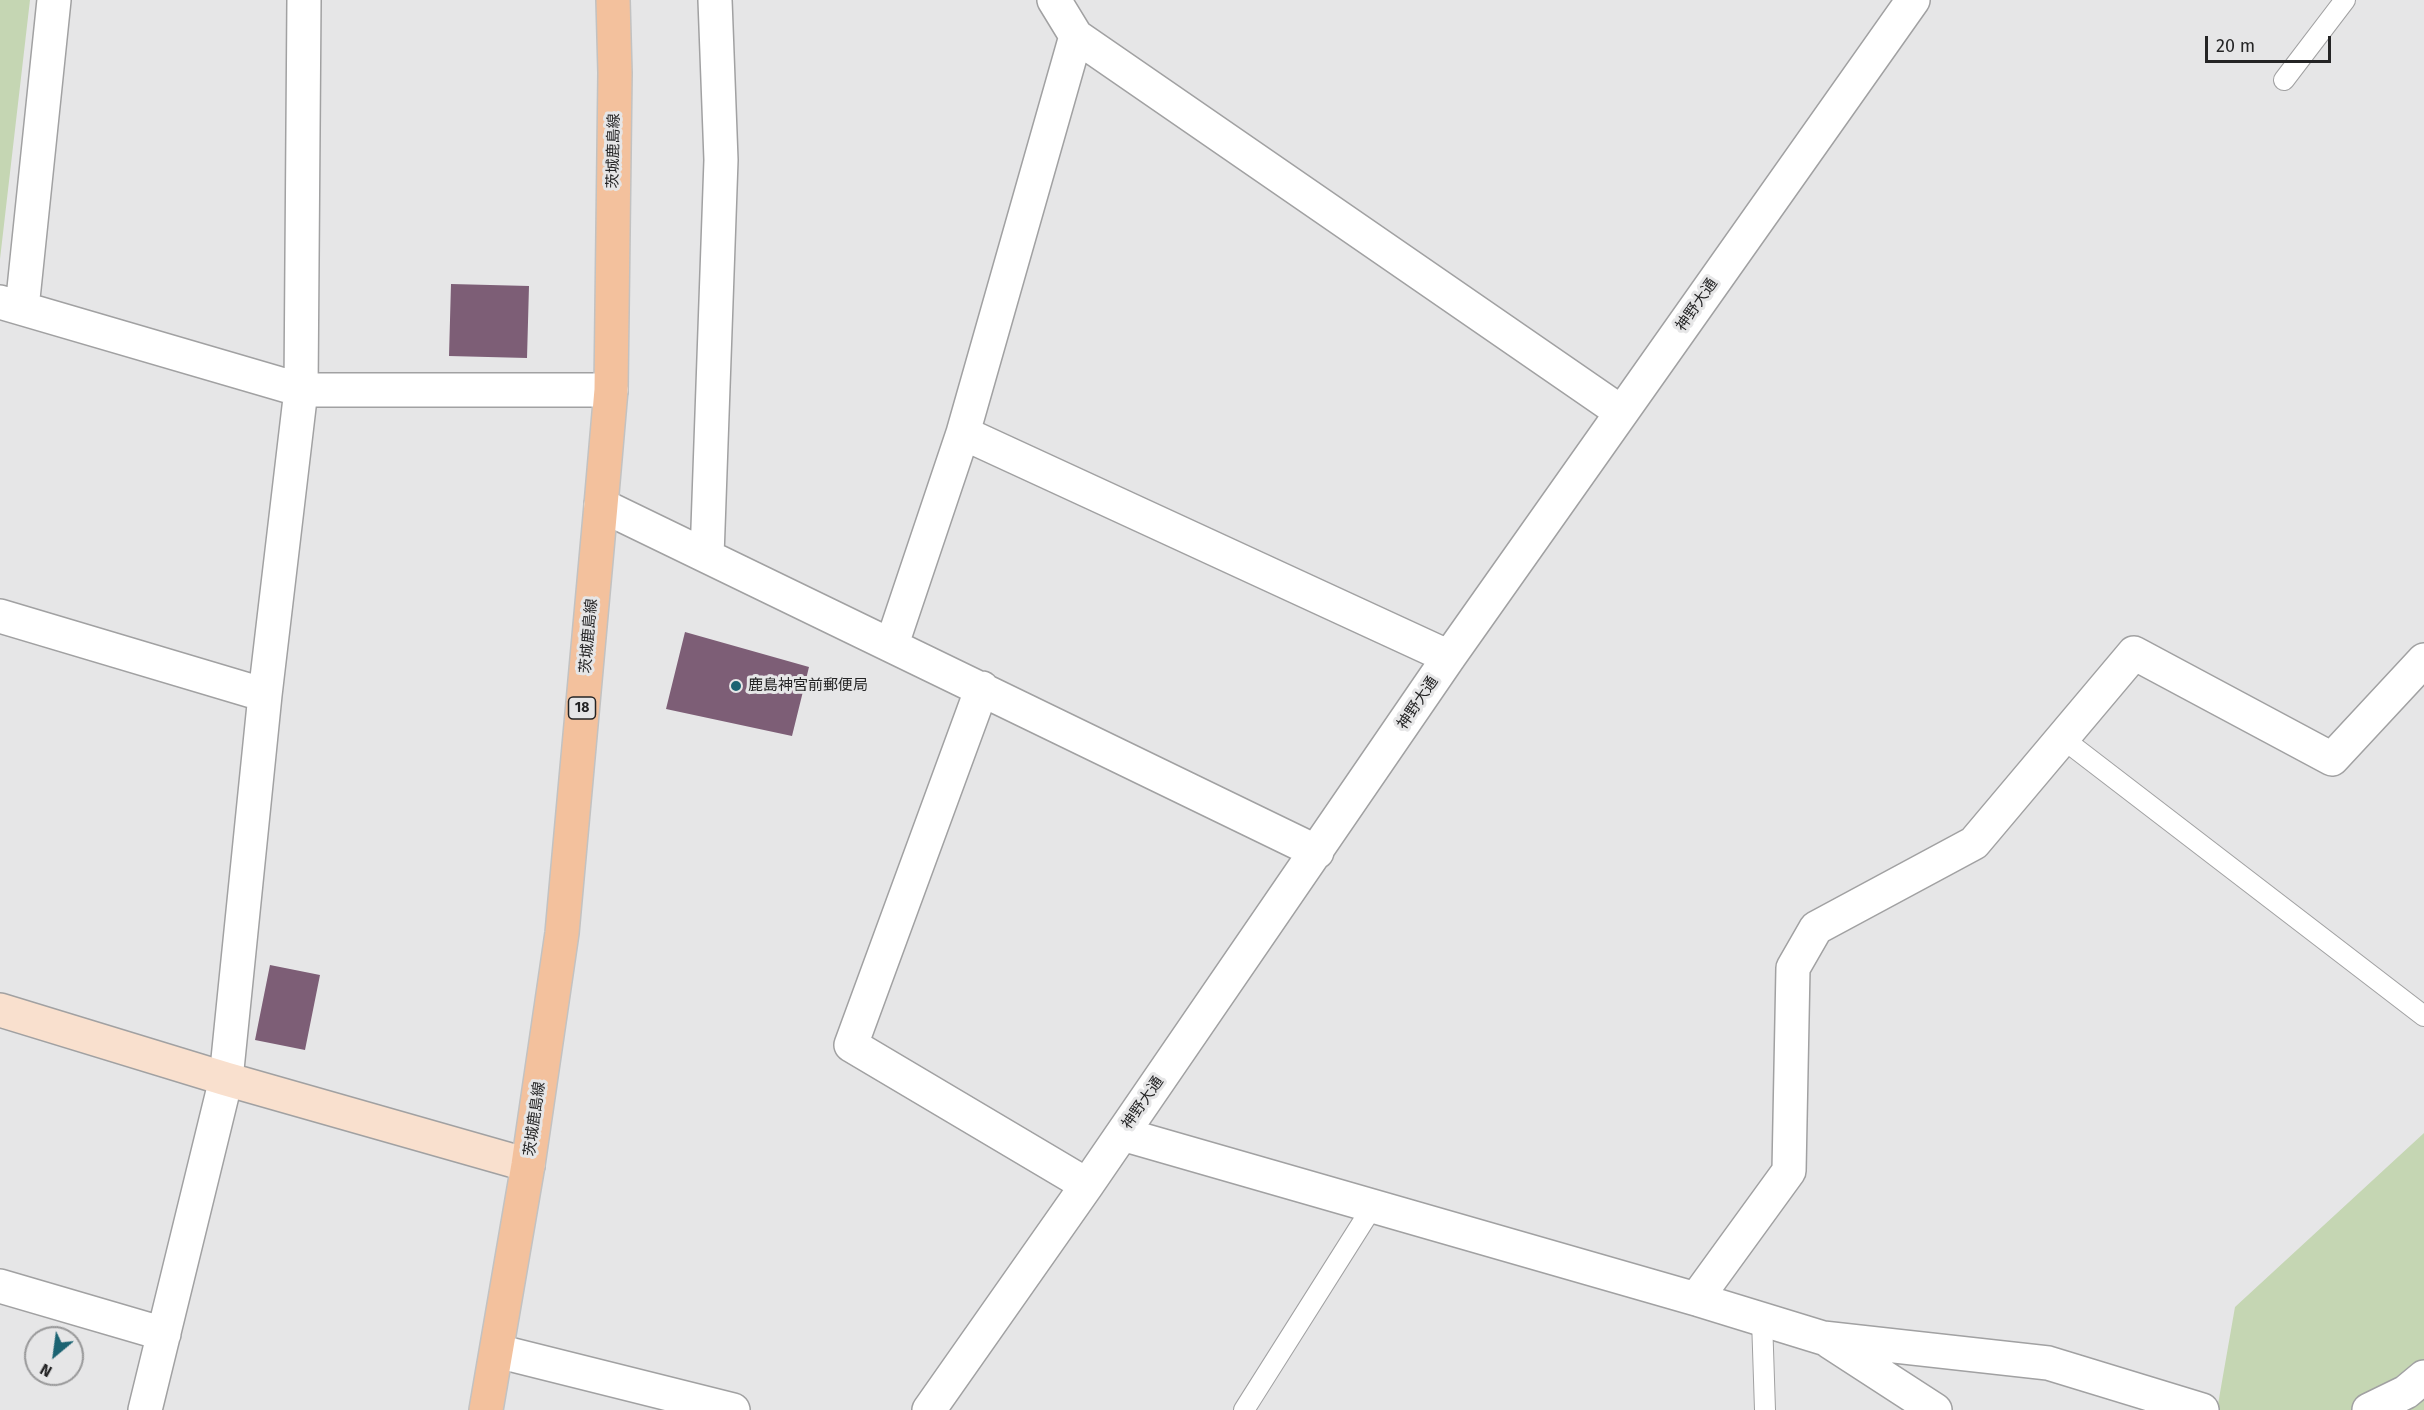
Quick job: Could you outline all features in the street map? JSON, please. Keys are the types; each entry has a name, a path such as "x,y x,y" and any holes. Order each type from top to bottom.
{"main road":[{"name":"茨城鹿島線","path":"486,1410 528,1165 562,933 601,505 611,390 615,73 613,0"}],"street":[{"path":"54,0 11,305 301,390 611,390"},
{"path":"145,1410 226,1079 265,695 301,390 304,0"},
{"path":"707,556 721,160 715,0"},
{"path":"1054,0 1076,36 1621,412"},
{"name":"神野大通","path":"929,1410 1317,852 1449,657 1913,0"},
{"path":"892,644 963,433 1076,36"},
{"path":"963,433 1449,657"},
{"path":"601,505 892,644 1317,852"},
{"path":"0,616 265,695"},
{"path":"1696,1299 1788,1171 1793,968 1816,928 1974,843 2134,653 2332,759 2424,660"},
{"path":"982,688 851,1045 1087,1185"},
{"path":"0,1010 226,1079 528,1165"},
{"path":"1122,1134 1696,1299 1823,1338 2048,1363 2202,1410"},
{"path":"0,1286 164,1334"},
{"path":"1823,1338 1935,1410"},
{"path":"497,1351 733,1410"},
{"path":"2369,1410 2406,1392 2424,1377"}],"lane":[{"path":"2284,80 2345,0"},
{"path":"2062,738 2424,1016"},
{"path":"1244,1410 1373,1206"},
{"path":"1762,1319 1765,1410"}],"green space":[{"path":"0,0 30,0 0,259"},
{"path":"2424,1133 2424,1410 2217,1410 2235,1307"}],"building":[{"path":"451,284 529,286 527,358 449,356"},
{"path":"685,632 809,667 792,736 666,709"},
{"path":"270,965 320,975 305,1050 255,1040"}],"place":[{"name":"鹿島神宮前郵便局","path":"736,686"}]}
